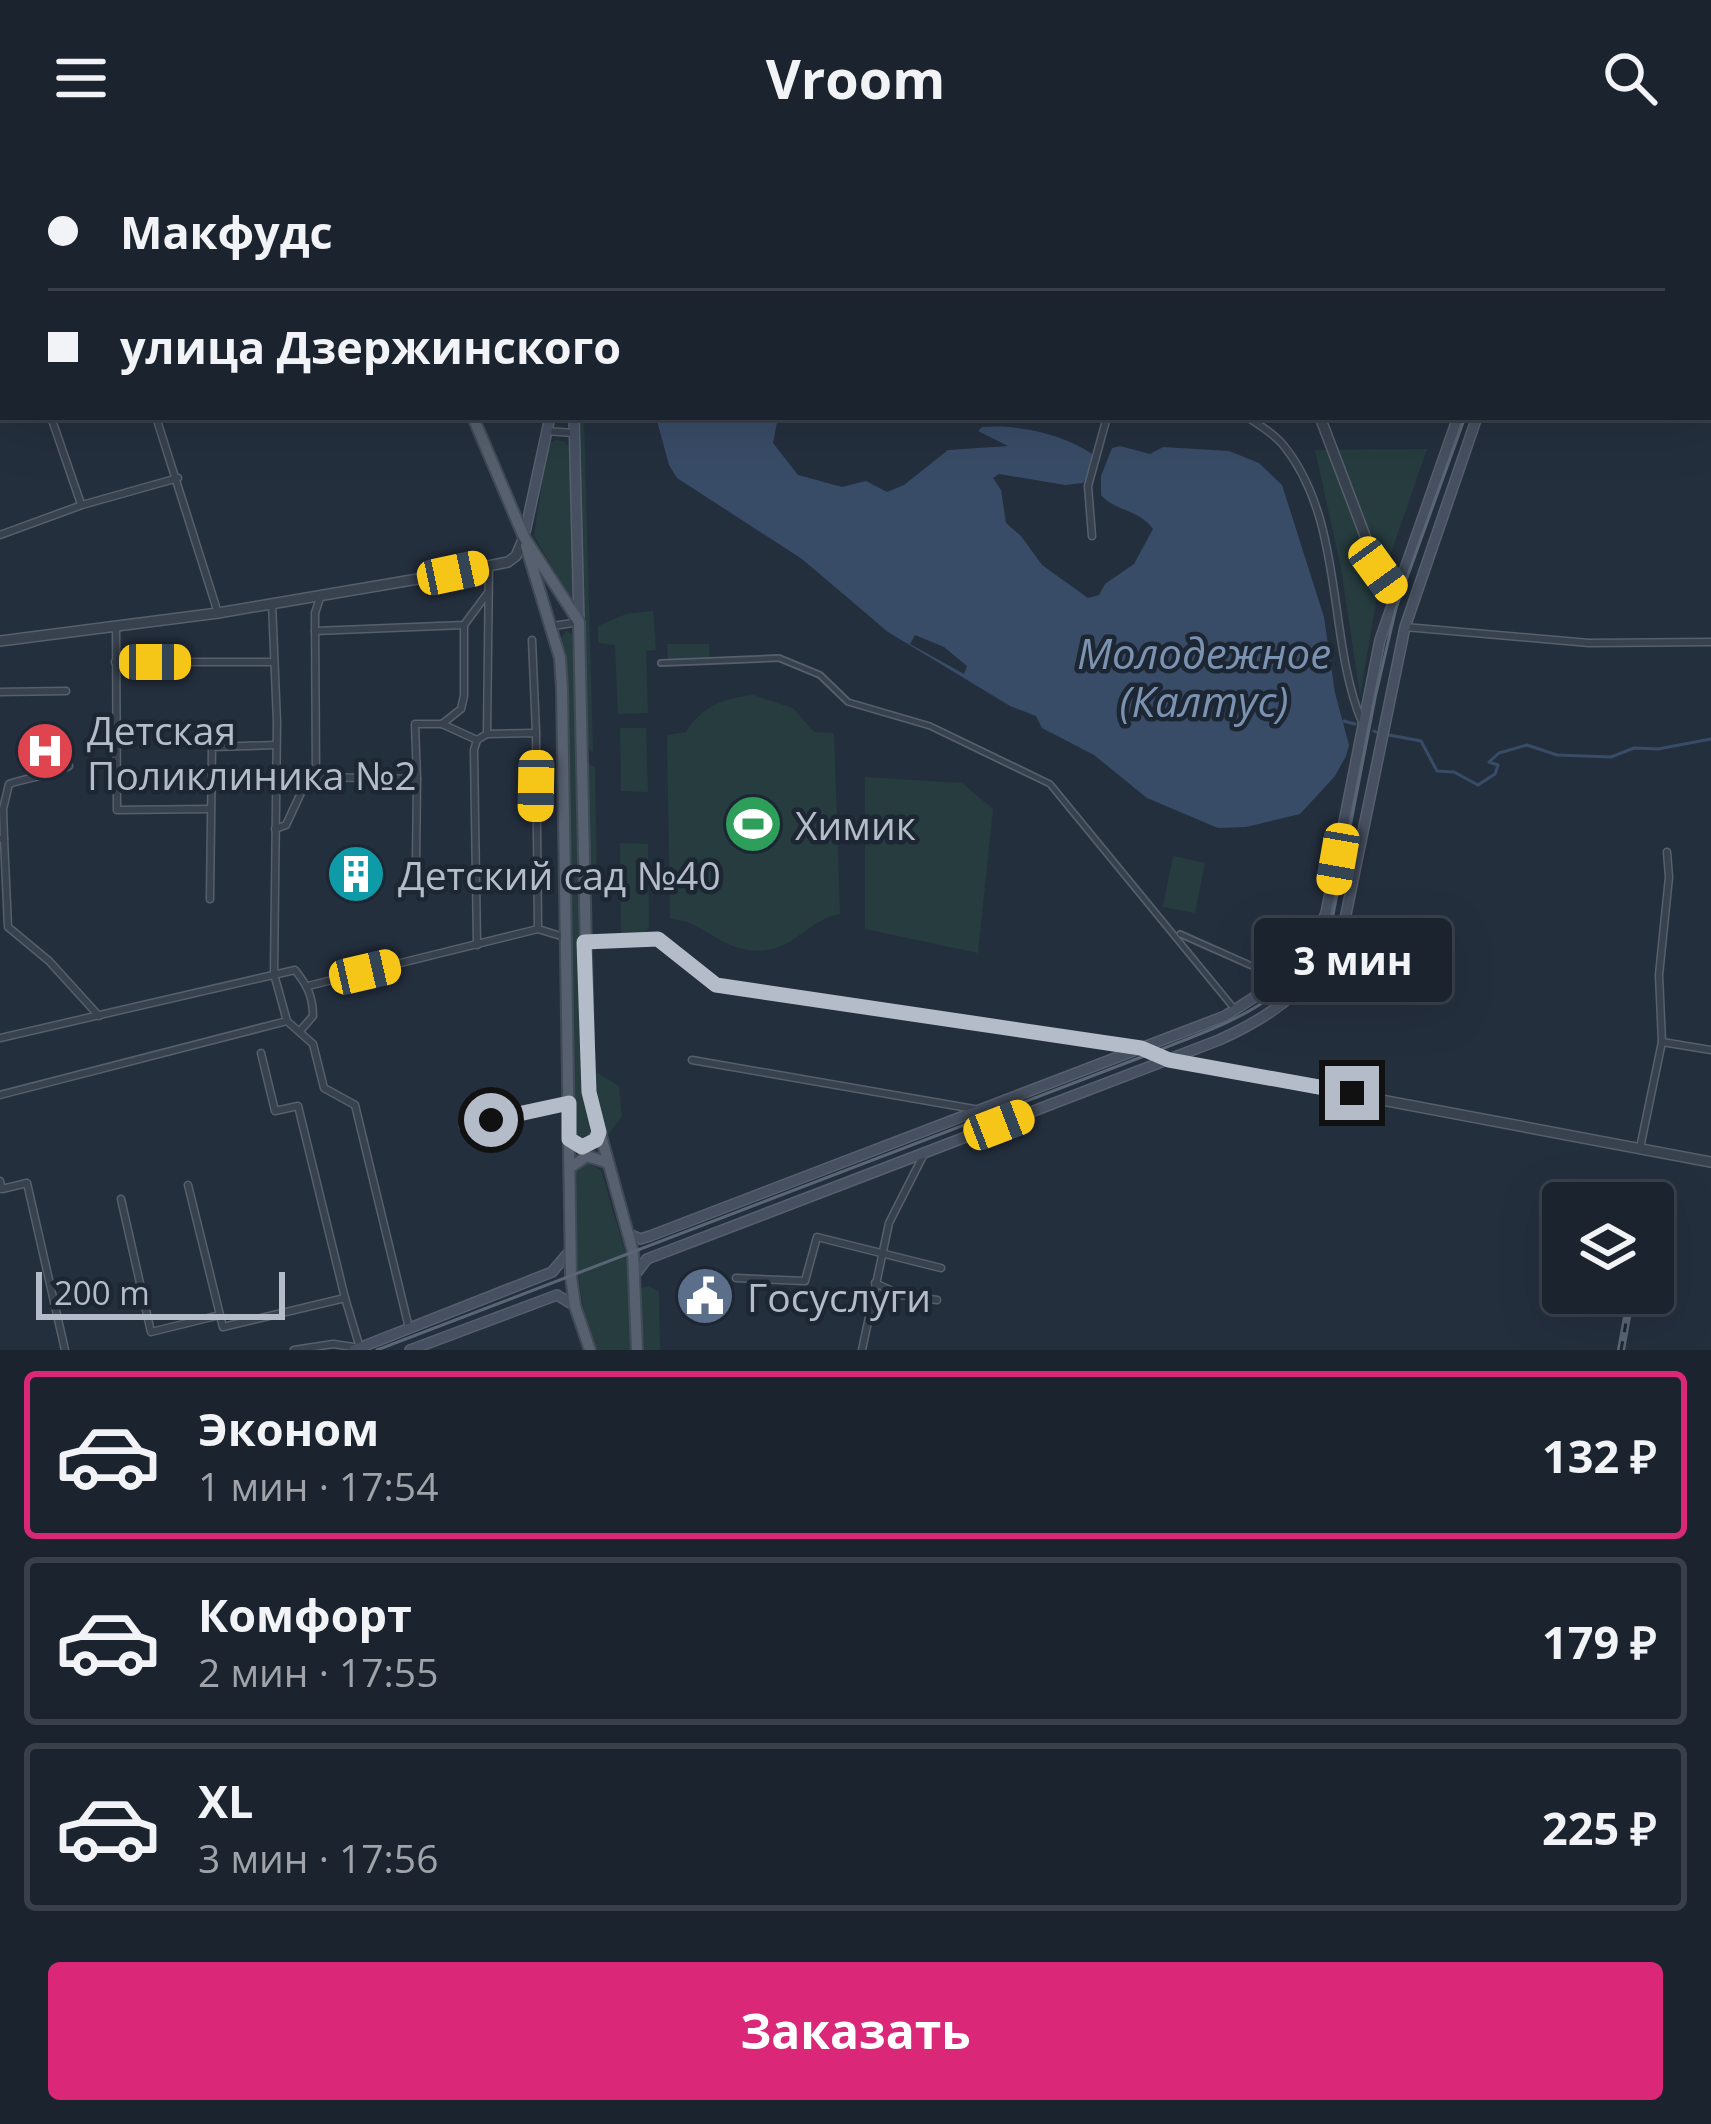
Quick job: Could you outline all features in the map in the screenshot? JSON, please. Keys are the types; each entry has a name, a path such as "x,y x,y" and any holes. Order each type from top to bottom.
{"main road":[{"path":"474,420 524,537 579,622"},
{"path":"549,420 524,537 551,627 562,689 570,1251 575,1306 590,1350"},
{"path":"574,420 589,1092 637,1272 637,1350"},
{"path":"629,1234 650,1236 1141,1048 1249,1004 1281,980 1311,946 1331,896 1363,722 1395,592 1457,420"},
{"path":"637,1272 647,1259 1169,1060 1259,1022 1296,994 1330,952 1344,924 1405,627 1476,420"},
{"path":"569,1139 585,1147 599,1132"},
{"path":"570,1168 586,1156 601,1158 609,1165"},
{"path":"357,1349 552,1272 570,1251"},
{"path":"410,1350 557,1295 575,1306"}],"street":[{"path":"52,420 82,505"},
{"path":"158,420 218,614"},
{"path":"1092,536 1088,485 1106,420"},
{"path":"1251,420 1282,443 1323,531 1351,695 1363,722"},
{"path":"1321,420 1378,570 1395,592"},
{"path":"547,431 574,434"},
{"path":"0,535 178,478"},
{"path":"0,641 218,614 488,566 516,556 524,537"},
{"path":"508,562 531,569"},
{"path":"488,566 488,734"},
{"path":"442,724 461,709 464,625 487,594"},
{"path":"316,777 315,631 321,595"},
{"path":"272,603 274,974 287,1022 313,1044 324,1088 355,1105 410,1328"},
{"path":"551,627 579,622"},
{"path":"315,631 464,625"},
{"path":"116,627 117,810 208,809"},
{"path":"1405,627 1589,643 1711,642"},
{"path":"532,640 538,929"},
{"path":"662,663 779,658 820,675 848,702 930,726 1050,784 1232,1006"},
{"path":"116,662 275,662"},
{"path":"0,692 66,691"},
{"path":"416,862 415,724 442,724 477,740"},
{"path":"477,740 488,734 536,733"},
{"path":"477,740 477,945"},
{"path":"210,899 212,747 276,745"},
{"path":"69,766 50,776 9,784 2,839 8,927 49,961 100,1016"},
{"path":"275,829 286,825 306,782 316,777 417,779"},
{"path":"1640,1148 1662,1042 1659,975 1670,877 1667,852"},
{"path":"308,986 538,929 566,937"},
{"path":"1175,932 1277,977"},
{"path":"584,942 658,939 716,985 1141,1048 1169,1060 1711,1162"},
{"path":"0,1039 295,970 308,986 314,1016 299,1032"},
{"path":"0,1095 287,1022"},
{"path":"1662,1042 1711,1050"},
{"path":"262,1052 275,1112 298,1106 357,1349 333,1343 294,1350"},
{"path":"692,1060 977,1110"},
{"path":"463,1127 569,1103"},
{"path":"862,1350 880,1252 894,1211 924,1154"},
{"path":"0,1181 2,1189 27,1183 64,1350"},
{"path":"188,1185 223,1327 345,1298"},
{"path":"121,1199 151,1332 220,1315"},
{"path":"736,1278 806,1280 818,1237 941,1268"},
{"path":"875,1283 902,1295 937,1300"}],"green space":[{"path":"577,420 584,420 593,753 585,743"},
{"path":"564,441 570,449 573,602 534,536 548,445"},
{"path":"1427,449 1378,591 1360,696 1341,568 1315,450"},
{"path":"653,611 656,650 646,651 648,713 618,714 615,645 598,643 598,626 626,614"},
{"path":"566,631 572,634 574,646 581,1064 595,1134 588,1144 573,1138 560,640"},
{"path":"667,644 709,644 710,660 668,661"},
{"name":"Химик","path":"753,695 793,708 814,732 834,733 840,914 766,950 738,948 694,925 670,919 667,735 686,732 715,705"},
{"path":"620,728 646,728 648,792 621,791"},
{"path":"585,761 595,767 597,891 587,900"},
{"path":"865,777 962,783 993,809 978,953 865,929"},
{"path":"620,843 648,844 649,928 640,935 621,936"},
{"path":"1173,856 1205,863 1195,913 1163,907"},
{"path":"587,1067 619,1086 622,1117 602,1142"},
{"path":"587,1163 601,1170 630,1269 632,1350 594,1350 588,1327 577,1264 575,1199 576,1169"},
{"path":"649,1286 659,1292 660,1350 642,1350 641,1288"}],"water":[{"name":"Молодежное (Калтус)","path":"657,420 777,420 773,443 798,475 842,487 866,481 887,492 904,485 948,450 1008,446 978,431 982,427 1055,436 1094,455 1083,483 1065,485 999,474 993,478 1001,490 1006,523 1042,565 1088,598 1099,595 1105,584 1134,564 1153,529 1101,495 1101,476 1112,448 1150,454 1163,447 1229,451 1259,463 1282,485 1324,617 1335,693 1349,745 1346,756 1335,776 1300,814 1246,827 1218,828 1147,798 1094,755 1042,728 1036,716 1010,706 888,632 802,559 677,478"}],"pier":[{"path":"915,635 944,647 967,666 964,674 910,644"}],"waterway":[{"path":"1344,721 1355,724"},
{"path":"1389,735 1421,741 1437,771 1454,772 1478,785 1495,774 1498,765 1489,762 1499,753 1527,745 1557,755 1611,757 1634,748 1658,749 1711,739"}],"tram line":[{"path":"377,1350 1152,1053 1235,1018 1278,991 1297,973 1332,920 1396,608 1464,420"}],"railway":[{"path":"1621,1350 1628,1314"}],"place":[{"name":"Детская Поликлиника №2","path":"45,751"},
{"name":"Химик","path":"753,824"},
{"name":"Детский сад №40","path":"356,874"},
{"name":"Госуслуги","path":"705,1296"}],"route":[{"path":"491,1120 569,1103 569,1139 582,1147 596,1140 599,1132 587,1067 584,942 600,940 658,939 716,985 1141,1048 1169,1060 1352,1093"}]}
